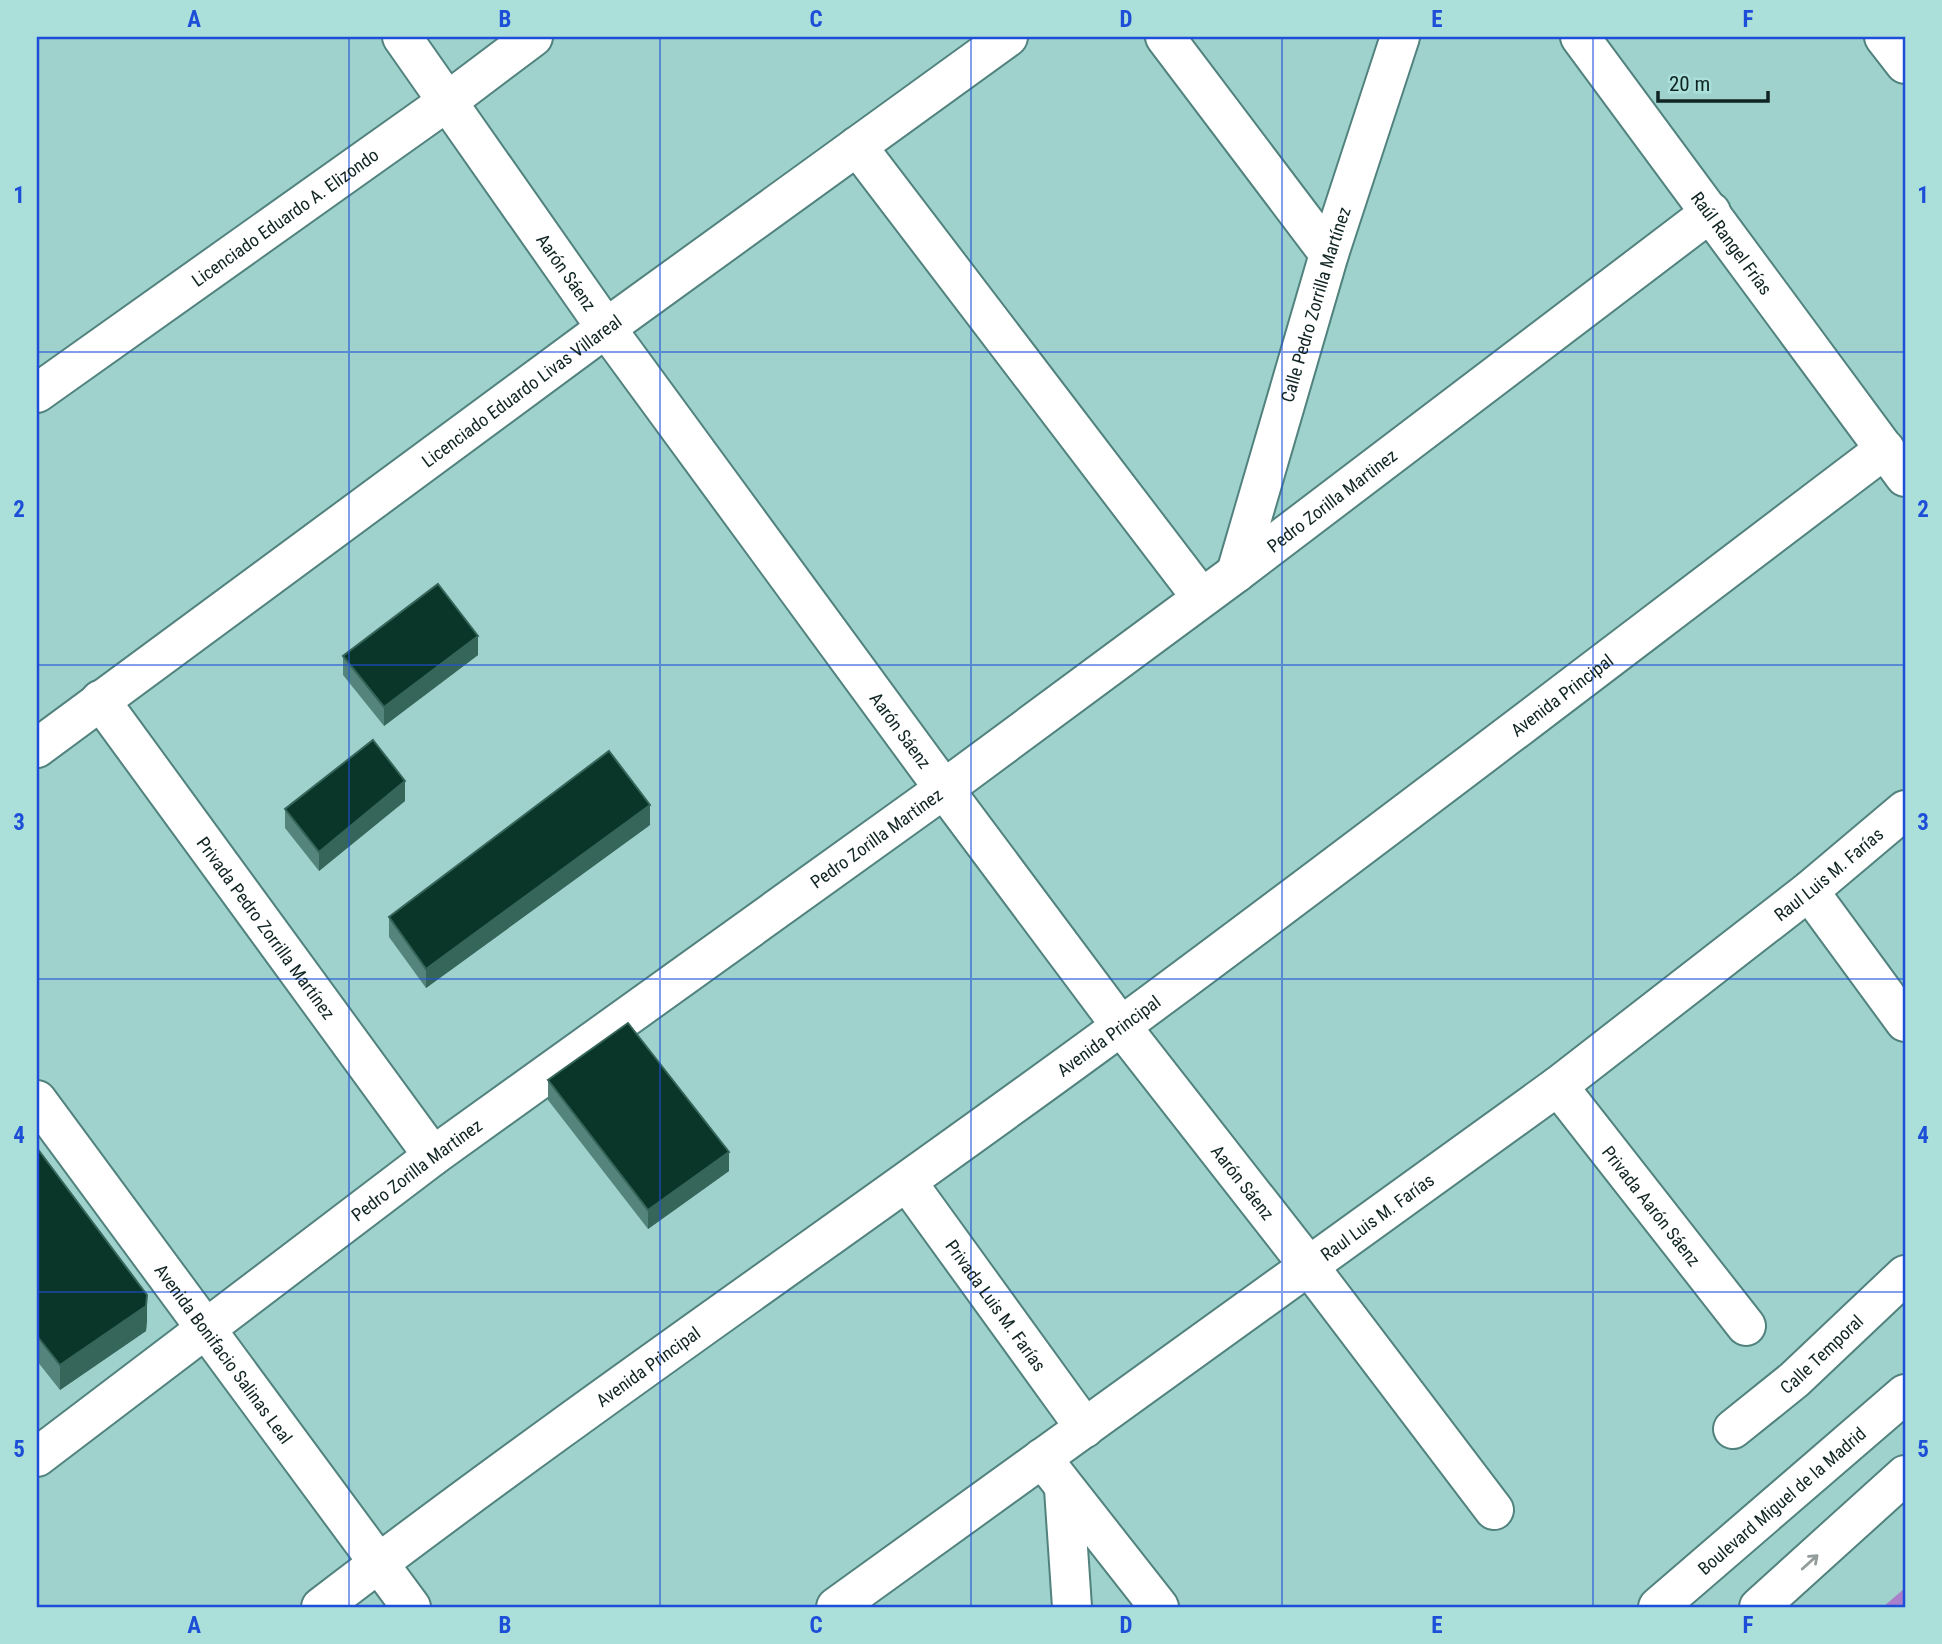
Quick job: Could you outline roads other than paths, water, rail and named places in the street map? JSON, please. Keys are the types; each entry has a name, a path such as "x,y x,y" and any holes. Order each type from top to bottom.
{"main road":[{"name":"Aarón Sáenz","path":"402,37 606,328 944,789 1121,1026 1308,1265 1494,1510"},
{"name":"Licenciado Eduardo A. Elizondo","path":"37,393 448,101 533,37"},
{"name":"Licenciado Eduardo Livas Villareal","path":"37,748 606,328 1008,37"},
{"path":"1165,37 1329,254"},
{"name":"Calle Pedro Zorrilla Martínez","path":"1236,573 1329,254 1400,37"},
{"name":"Raúl Rangel Frías","path":"1580,37 1895,463"},
{"path":"1884,37 1905,64"},
{"path":"857,146 1200,597"},
{"name":"Pedro Zorilla Martinez","path":"37,1457 433,1156 944,789 1200,597 1236,573 1711,212"},
{"name":"Avenida Principal","path":"321,1607 647,1366 907,1182 1895,463"},
{"name":"Privada Pedro Zorrilla Martínez","path":"100,700 433,1156"},
{"name":"Raul Luis M. Farías","path":"835,1607 1558,1086 1810,891 1905,810"},
{"path":"1810,891 1905,1022"},
{"name":"Privada Aarón Sáenz","path":"1558,1086 1746,1326"},
{"name":"Avenida Bonifacio Salinas Leal","path":"38,1105 411,1607"},
{"name":"Privada Luis M. Farías","path":"907,1182 1086,1428"},
{"name":"Calle Temporal","path":"1733,1429 1794,1380 1905,1275"},
{"name":"Boulevard Miguel de la Madrid","path":"1658,1607 1905,1394"},
{"path":"1042,1458 1158,1607"},
{"path":"1759,1607 1905,1475"},
{"path":"1064,1489 1072,1607"}]}
